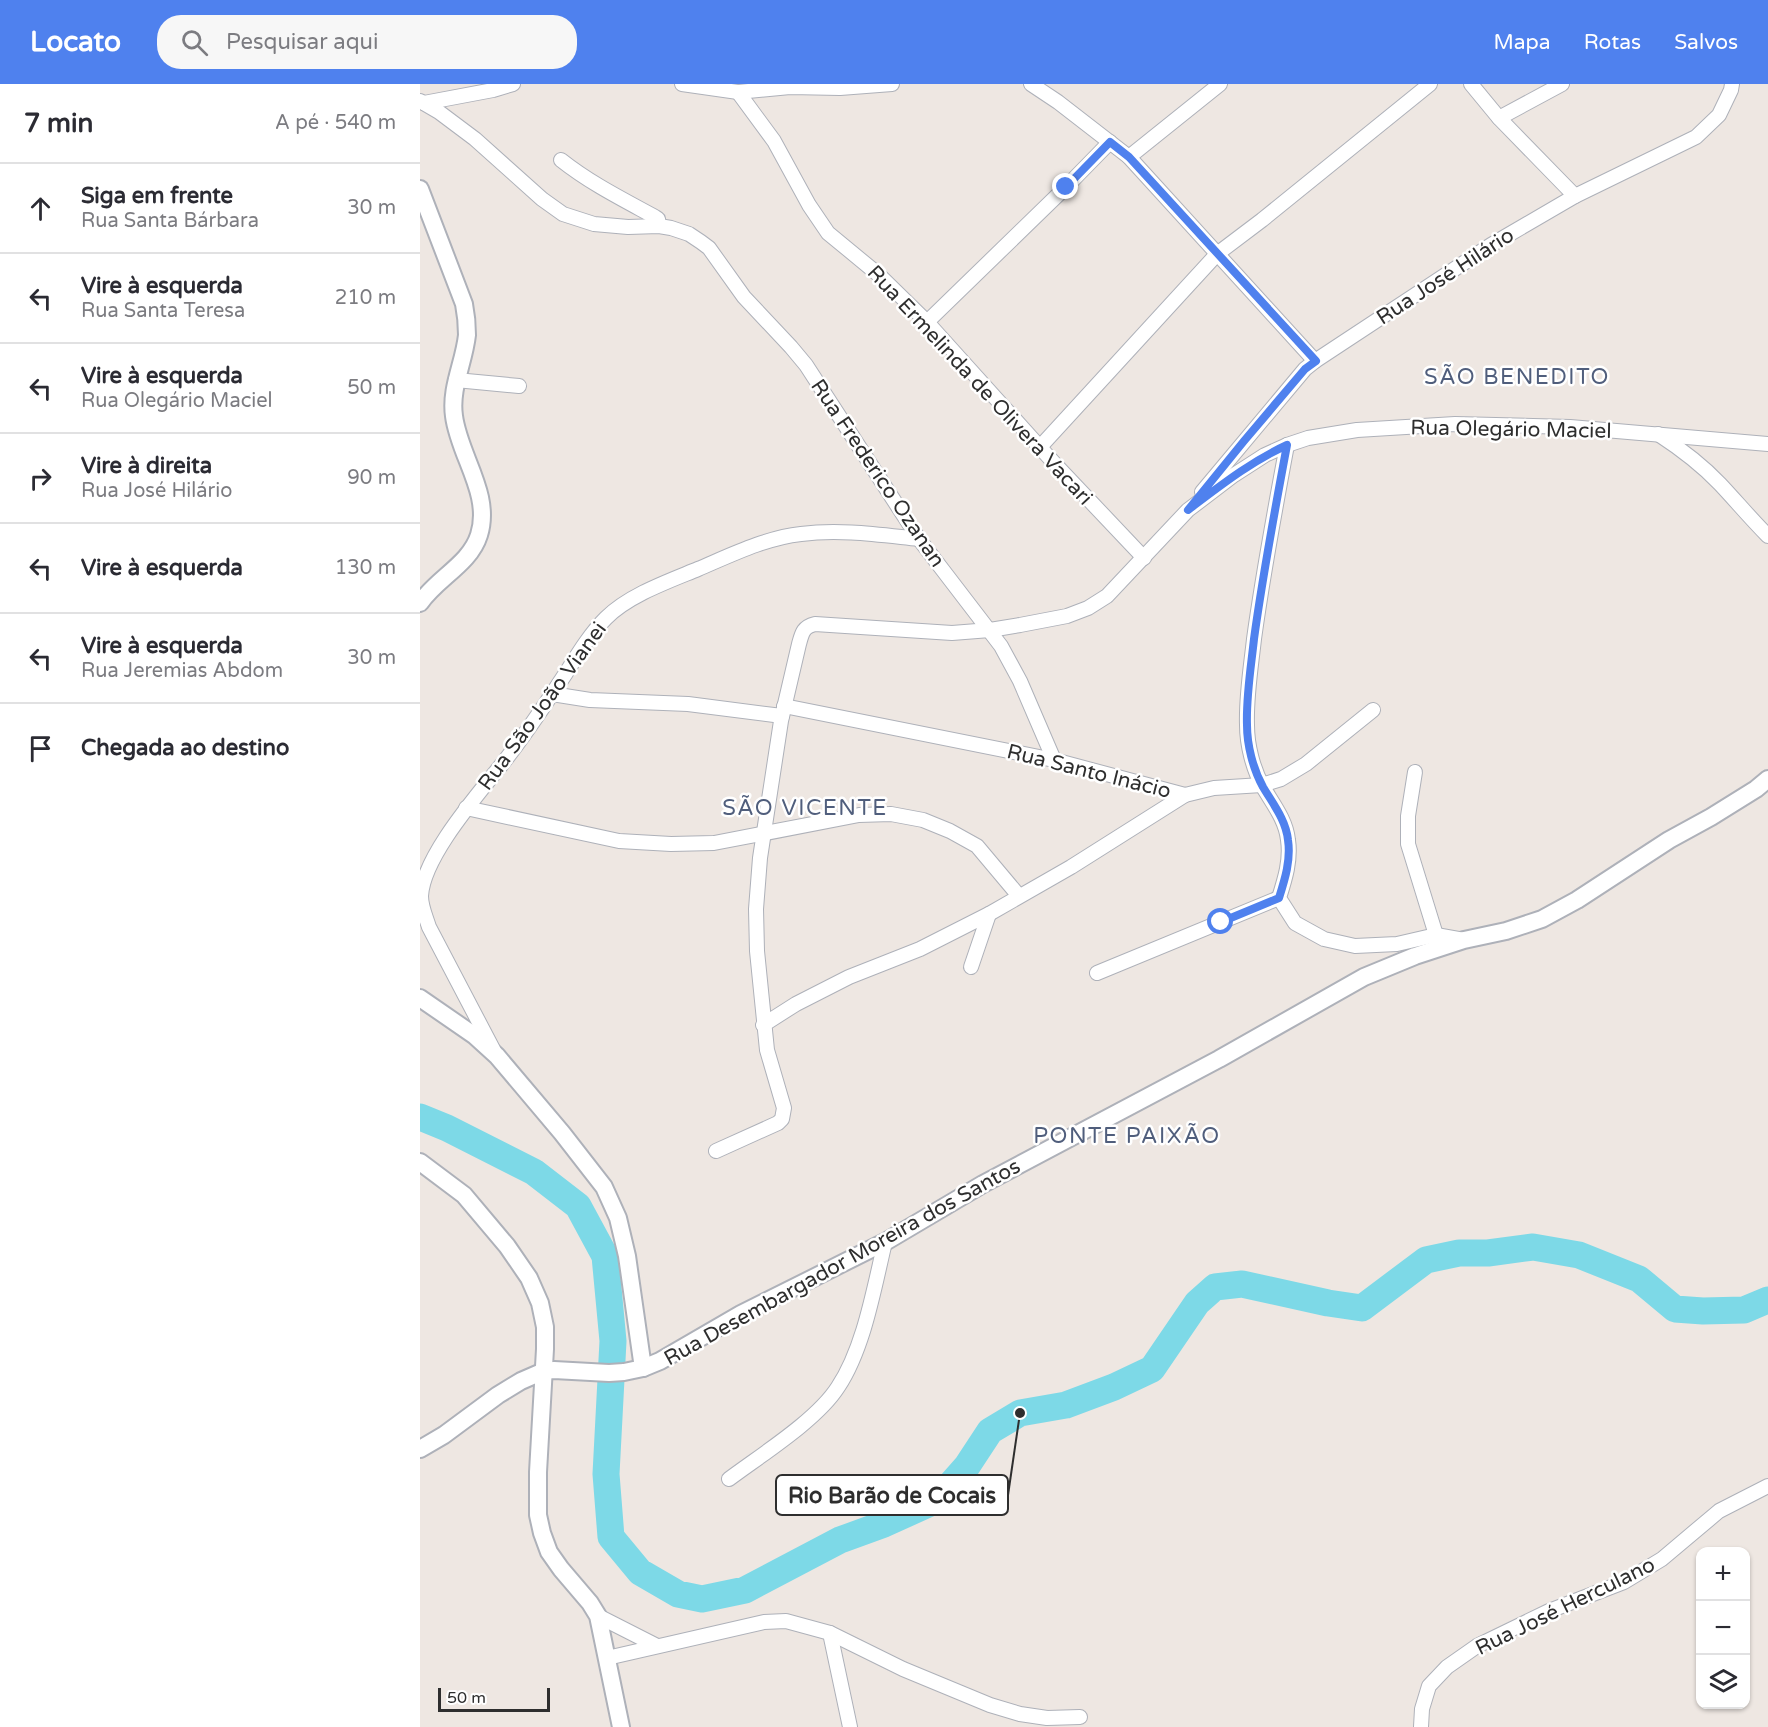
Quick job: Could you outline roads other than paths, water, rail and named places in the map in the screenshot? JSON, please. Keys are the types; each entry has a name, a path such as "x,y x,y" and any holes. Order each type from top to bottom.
{"street":[{"name":"Rua Frederico Ozanan","path":"422,102 493,90 513,84"},
{"path":"682,84 738,92 790,87 891,84"},
{"path":"1031,84 1129,157 1316,361"},
{"path":"1129,157 1220,84"},
{"path":"1040,447 1217,254 1430,84"},
{"path":"1471,84 1499,118 1575,196"},
{"path":"1499,118 1562,84"},
{"name":"Rua José Hilário","path":"1188,510 1305,369 1491,245 1575,196 1696,137 1719,115 1731,90 1731,84"},
{"name":"Rua Ermelinda de Olivera Vacari","path":"738,92 774,141 809,205 828,233 879,275 927,322 1144,558"},
{"name":"Rua Frederico Ozanan","path":"422,102 489,150 525,184 563,214 594,224 628,227 659,226 680,230 709,248 744,297 800,357 919,539 990,630 1020,681 1054,760"},
{"path":"927,322 1110,142"},
{"name":"Rua Frederico Ozanan","path":"561,160 602,189 658,219 659,226"},
{"path":"420,189 464,304 467,321 466,337 453,400 456,429 476,483 482,522 473,548 457,566 442,577 420,603"},
{"path":"456,380 519,386"},
{"name":"Rua Olegário Maciel","path":"783,711 803,632 807,626 815,624 952,633 990,630 1067,616 1088,608 1107,596 1188,510 1234,475 1265,455 1308,438 1357,430 1455,424 1570,427 1768,444"},
{"path":"1657,433 1686,453 1720,484 1768,536"},
{"path":"1097,973 1279,898 1286,878 1289,856 1288,839 1279,813 1262,785 1251,755 1247,727 1247,695 1263,574 1287,445"},
{"name":"Rua São João Vianei","path":"496,1056 429,927 421,897 431,863 466,808 527,732 591,635 607,617 625,604 676,578 753,546 799,534 836,532 919,539"},
{"name":"Rua Santo Inácio","path":"552,694 590,700 783,711 1054,760 1185,795 1214,788 1262,785 1281,779 1306,764 1373,710"},
{"path":"716,1151 778,1123 784,1114 766,1050 757,951 756,909 763,834 783,711"},
{"path":"1415,772 1408,816 1408,844 1436,935"},
{"name":"Rua Desembargador Moreira dos Santos","path":"420,1449 444,1435 498,1395 544,1371 609,1373 643,1368 660,1361 741,1314 885,1242 983,1184 1219,1059 1364,977 1415,956 1464,940 1506,931 1542,919 1577,900 1669,840 1711,817 1768,779"},
{"path":"764,1025 796,1004 849,977 920,949 989,914 1071,867 1185,795"},
{"path":"466,808 618,841 670,844 714,843 859,815 891,814 923,820 950,831 977,846 1019,896"},
{"path":"1279,898 1295,923 1324,939 1355,946 1397,944 1436,935 1464,940"},
{"path":"972,967 989,914"},
{"path":"420,998 475,1036 496,1056 562,1133 604,1187 618,1218 627,1256 643,1368"},
{"path":"420,1162 464,1195 507,1246 529,1278 540,1303 545,1349 538,1515 549,1552 598,1616 621,1727"},
{"path":"729,1479 805,1422 834,1393 849,1367 865,1322 885,1242"},
{"name":"Rua José Herculano","path":"1421,1727 1422,1709 1429,1686 1447,1667 1477,1646 1549,1611 1624,1582 1662,1559 1719,1511 1768,1486"},
{"path":"598,1616 657,1646"},
{"path":"607,1658 764,1622 786,1621 830,1634 903,1669 990,1706 1047,1718 1080,1717"},
{"path":"830,1634 850,1727"}],"waterway":[{"path":"420,1117 447,1128 534,1172 578,1206 605,1256 613,1341 606,1474 611,1537 640,1572 678,1594 702,1599 745,1590 840,1540 884,1524 937,1500 967,1466 990,1431 1020,1413 1066,1405 1114,1387 1152,1369 1197,1303 1215,1287 1242,1284 1362,1308 1426,1260 1459,1253 1488,1253 1533,1247 1579,1255 1639,1279 1675,1309 1744,1310 1768,1300"}],"place":[{"name":"Rio Barão de Cocais","path":"1020,1413"}],"district":[{"name":"SÃO BENEDITO","path":"1517,376"},
{"name":"SÃO VICENTE","path":"805,807"},
{"name":"PONTE PAIXÃO","path":"1127,1135"}]}
